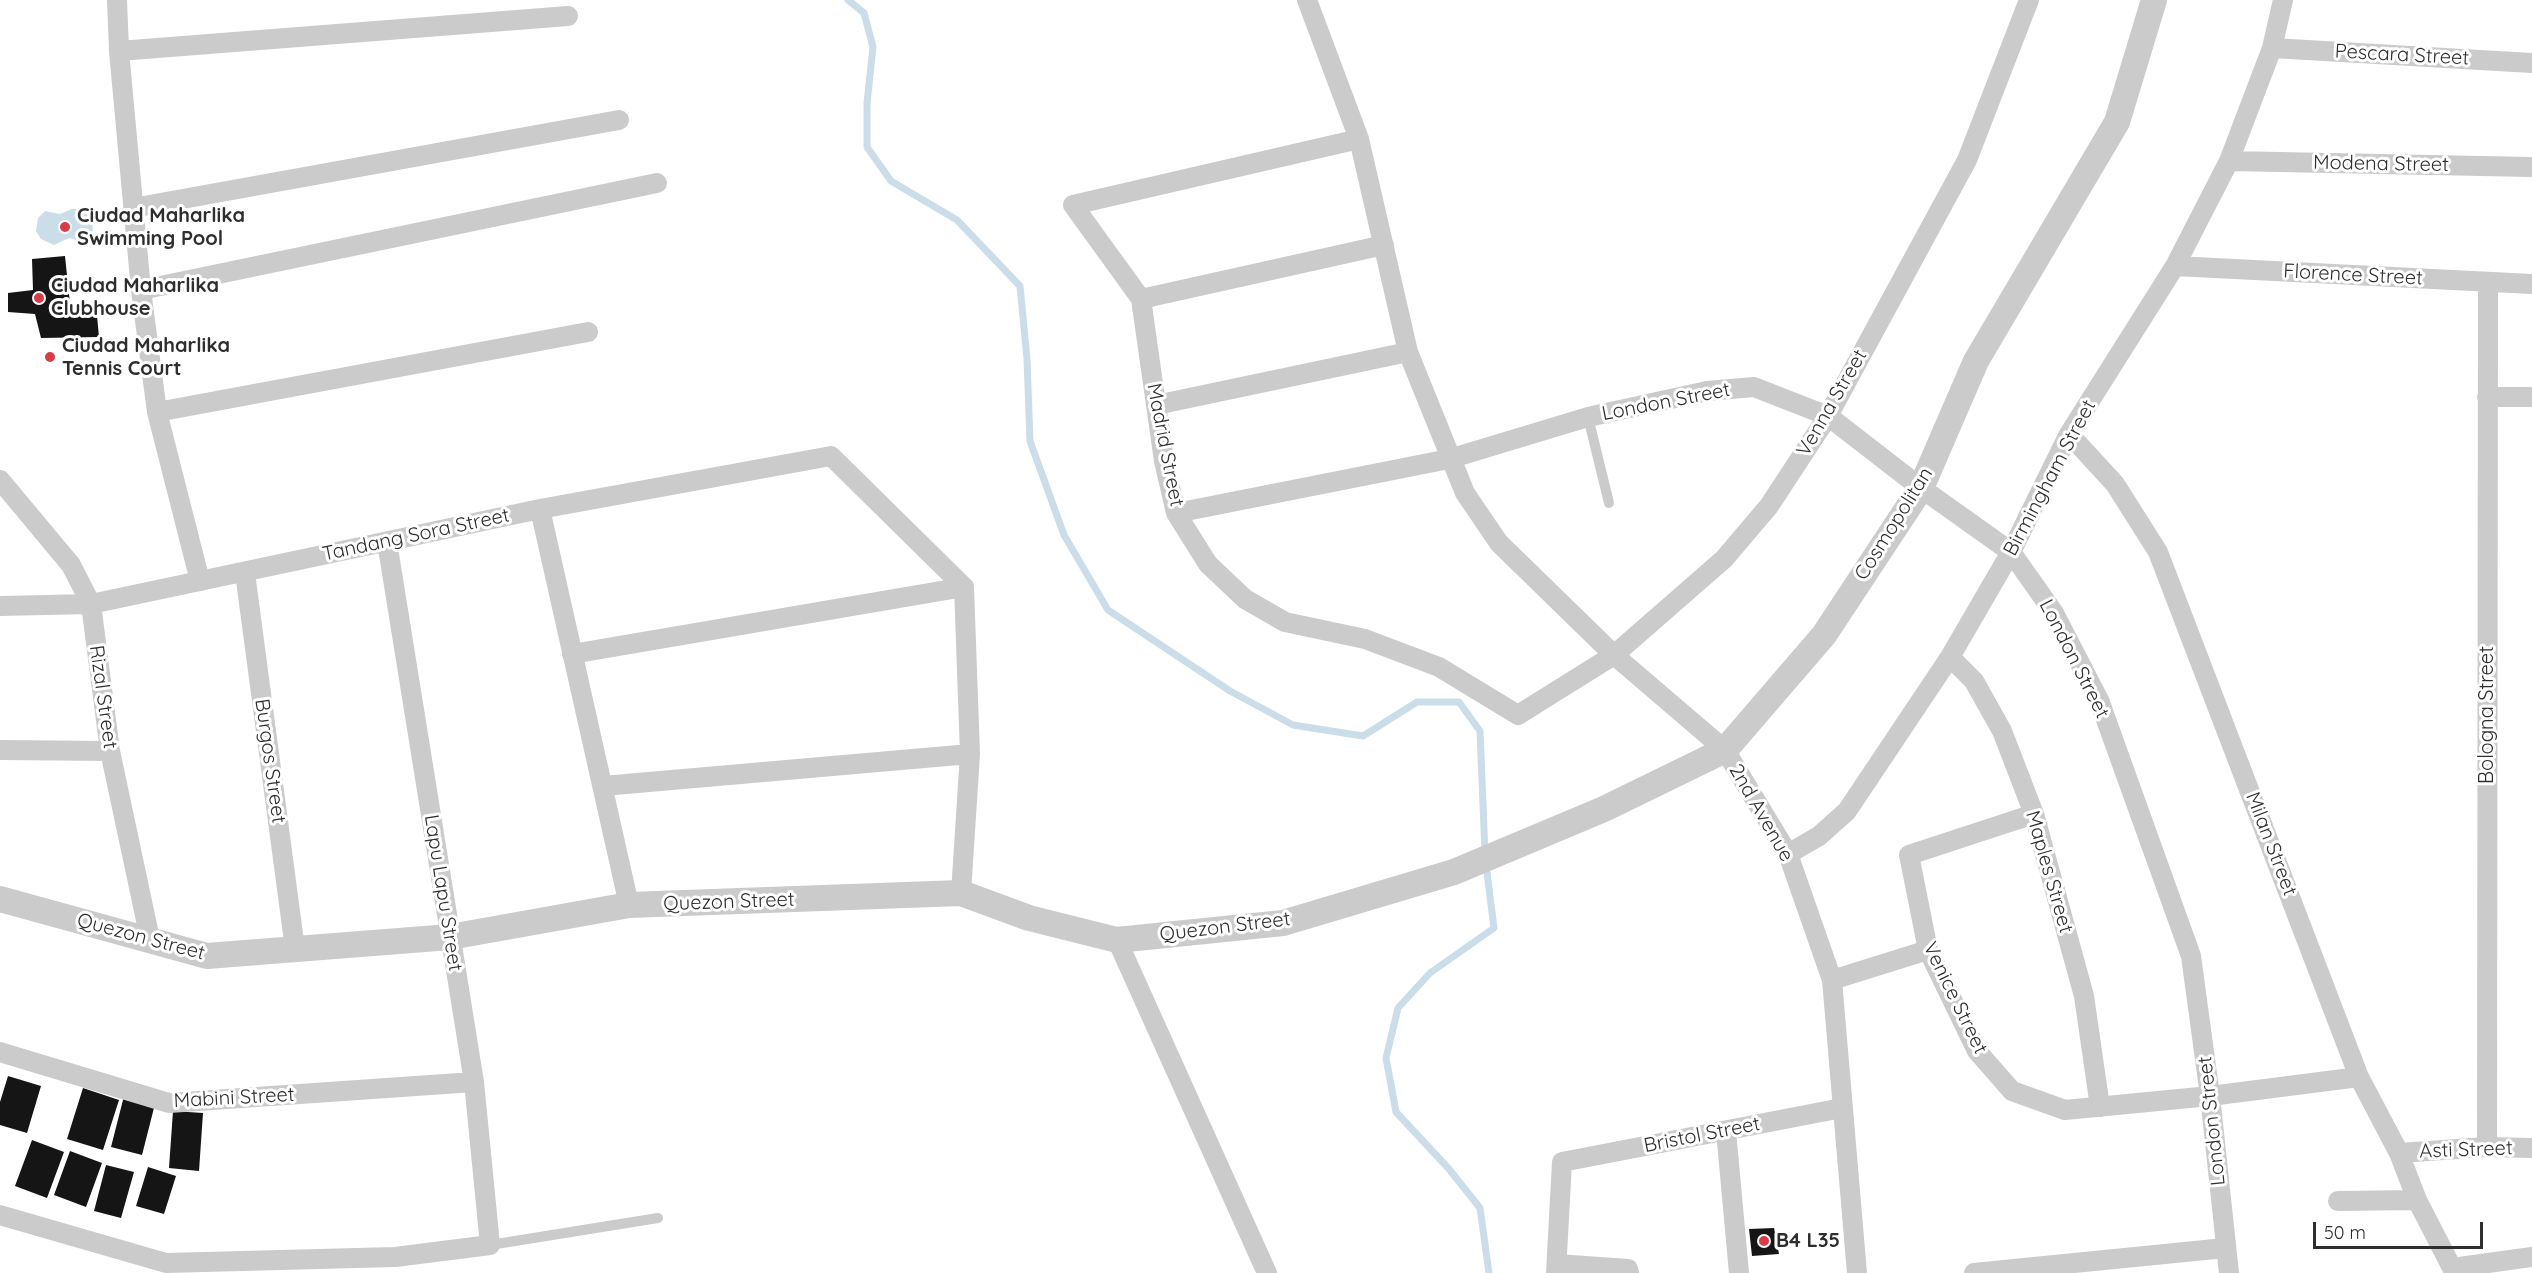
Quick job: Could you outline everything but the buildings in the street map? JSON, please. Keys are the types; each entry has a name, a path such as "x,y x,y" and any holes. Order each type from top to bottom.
{"street":[{"path":"117,0 119,51 133,208 157,412 200,581"},
{"name":"2nd Avenue","path":"1307,0 1359,139 1408,352 1464,493 1499,543 1614,655 1725,750 1788,854 1832,980 1857,1273"},
{"name":"Venna Street","path":"1518,715 1614,655 1724,559 1769,506 1828,416 1967,160 2029,0"},
{"name":"Cosmopolitan","path":"1513,847 1604,808 1725,750 1824,635 1921,488 1976,361 2118,122 2154,0"},
{"name":"Birmingham Street","path":"1788,854 1819,836 1847,811 1950,657 2011,552 2069,434 2175,266 2229,161 2272,48 2283,0"},
{"path":"119,51 568,16"},
{"name":"Pescara Street","path":"2272,48 2532,63"},
{"path":"133,208 619,120"},
{"name":"Madrid Street","path":"1359,139 1073,205 1141,299 1164,461 1176,513 1208,564 1245,598 1285,622 1365,639 1439,667 1518,715"},
{"name":"Modena Street","path":"2229,161 2532,167"},
{"path":"141,290 657,183"},
{"path":"1141,299 1384,245"},
{"name":"Florence Street","path":"2175,266 2532,284"},
{"name":"Bologna Street","path":"2487,1147 2488,282"},
{"path":"157,412 588,332"},
{"path":"1156,405 1408,352"},
{"name":"London Street","path":"1176,513 1449,459 1588,417 1707,391 1754,387 1828,416 1921,488 2011,552 2055,613 2099,700 2191,956 2210,1096 2229,1273"},
{"path":"2487,397 2532,397"},
{"name":"Milan Street","path":"2069,434 2115,484 2158,552 2359,1077 2399,1153 2417,1200 2452,1268 2532,1257"},
{"name":"Tandang Sora Street","path":"0,606 90,604 245,573 540,508 831,456 964,587"},
{"name":"Rizal Street","path":"0,480 71,565 90,604 110,751 150,939"},
{"path":"540,508 629,905"},
{"name":"Lapu Lapu Street","path":"387,542 474,1082 490,1245"},
{"name":"Burgos Street","path":"245,573 295,949"},
{"path":"572,654 964,587 970,754 961,893"},
{"name":"Maples Street","path":"1950,657 1974,681 2002,731 2034,814 2084,996 2100,1107"},
{"path":"0,750 110,751"},
{"path":"603,786 970,754"},
{"name":"Venice Street","path":"2034,814 1909,855 1928,950 1977,1051 2012,1091 2065,1110 2210,1096 2359,1077"},
{"name":"Quezon Street","path":"0,899 207,956 450,937 629,905 961,893 1029,918 1117,940 1283,923 1454,872 1513,847"},
{"path":"1117,940 1267,1273"},
{"path":"1832,980 1928,950"},
{"name":"Mabini Street","path":"0,1052 169,1103 474,1082"},
{"name":"Bristol Street","path":"1557,1269 1562,1162 1842,1108"},
{"path":"1726,1131 1739,1273"},
{"name":"Asti Street","path":"2399,1153 2487,1147 2532,1148"},
{"path":"2338,1201 2417,1200"},
{"path":"0,1215 166,1263 395,1265 490,1245"},
{"path":"1974,1273 2123,1266 2225,1248"},
{"path":"1557,1269 1628,1269 1629,1273"}],"lane":[{"path":"1588,417 1609,503"},
{"path":"490,1245 658,1218"}],"water":[{"name":"Ciudad Maharlika Swimming Pool","path":"72,209 81,209 92,219 93,233 87,239 80,241 69,238 54,245 41,239 36,231 38,218 45,211 60,214"}],"waterway":[{"path":"848,0 864,13 873,47 867,103 867,147 891,181 957,220 1020,286 1027,359 1030,441 1064,535 1108,610 1230,691 1293,725 1363,736 1417,702 1459,702 1480,731 1485,854"},
{"path":"1486,865 1494,928 1430,973 1398,1008 1386,1058 1396,1112 1449,1169 1480,1208 1489,1273"}],"place":[{"name":"Ciudad Maharlika Swimming Pool","path":"65,227"},
{"name":"Ciudad Maharlika Clubhouse","path":"39,298"},
{"name":"Ciudad Maharlika Tennis Court","path":"50,357"},
{"name":"B4 L35","path":"1764,1241"}]}
